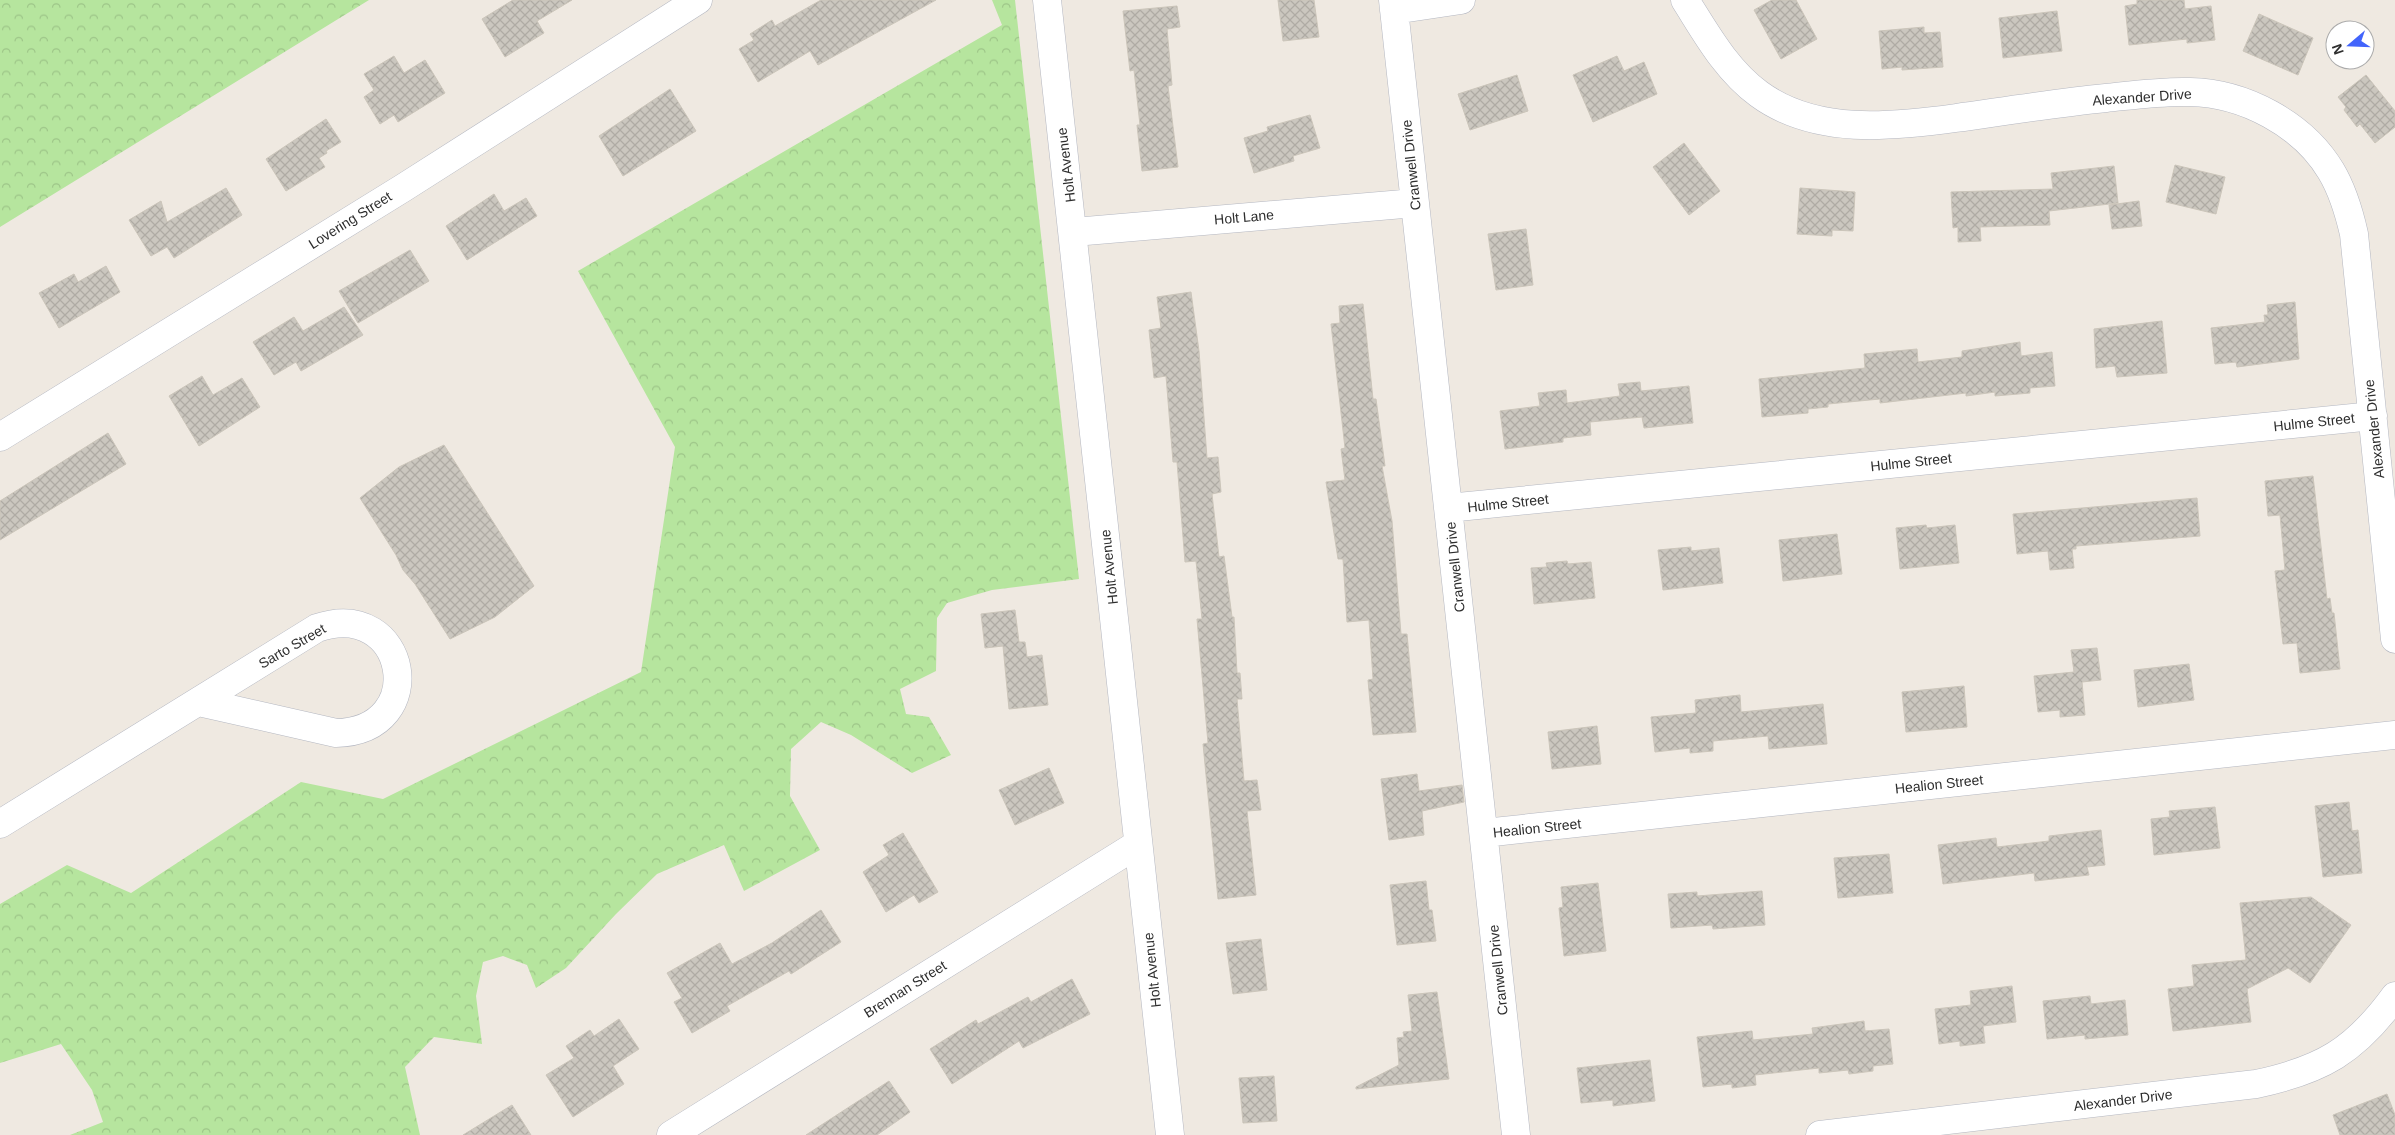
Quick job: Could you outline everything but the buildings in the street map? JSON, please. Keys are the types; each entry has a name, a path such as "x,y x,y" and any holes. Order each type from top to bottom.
{"street":[{"name":"Lovering Street","path":"0,437 403,188 698,0"},
{"name":"Holt Avenue","path":"1047,0 1074,232 1170,1135"},
{"path":"1393,5 1461,0"},
{"name":"Alexander Drive","path":"1685,0 1733,71 1753,88 1790,110 1823,121 1857,126 1924,122 2158,92 2192,92 2224,97 2256,107 2285,123 2311,144 2331,171 2346,201 2354,234 2373,416 2393,580 2395,639"},
{"name":"Cranwell Drive","path":"1393,5 1516,1135"},
{"name":"Holt Lane","path":"1074,232 1415,203"},
{"name":"Hulme Street","path":"1448,508 2373,416"},
{"name":"Sarto Street","path":"0,824 318,628 334,623 353,623 371,629 386,642 396,658 399,678 395,696 386,713 371,726 353,732 336,732 199,702"},
{"name":"Healion Street","path":"1484,833 2395,735"},
{"name":"Brennan Street","path":"671,1135 1138,844"},
{"name":"Alexander Drive","path":"1820,1135 2256,1084 2290,1077 2320,1065 2350,1047 2376,1022 2395,996"}],"green space":[{"path":"0,0 369,0 0,227"},
{"path":"992,0 1015,0 1079,579 992,590 947,603 937,618 936,671 900,689 906,714 929,717 951,755 912,773 851,735 821,722 791,749 790,796 820,850 744,891 724,845 657,874 616,914 566,968 536,988 527,965 503,956 483,962 476,996 482,1044 434,1037 405,1067 420,1135 70,1135 103,1122 92,1090 61,1044 0,1063 0,904 67,865 131,893 301,782 383,799 641,672 675,447 578,271 1002,25"}]}
